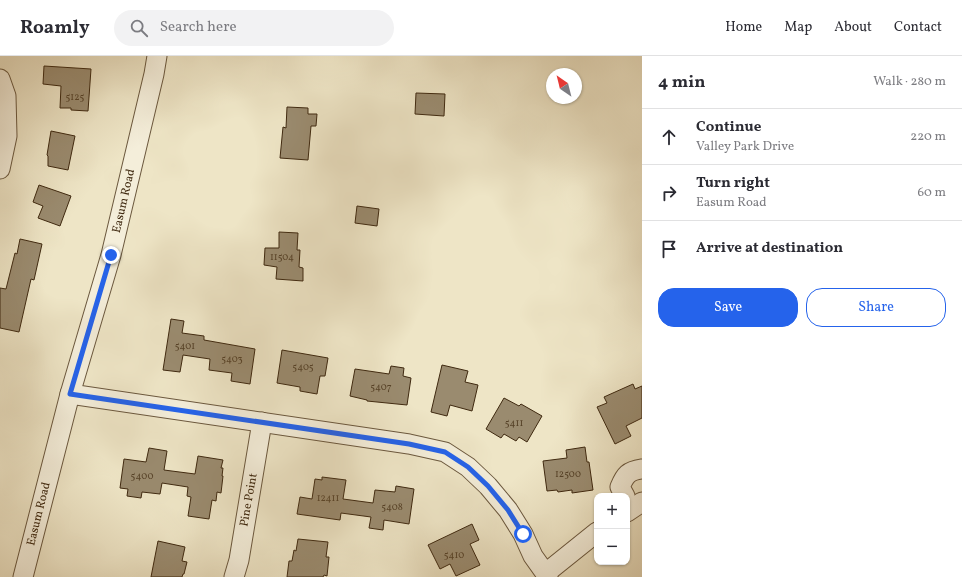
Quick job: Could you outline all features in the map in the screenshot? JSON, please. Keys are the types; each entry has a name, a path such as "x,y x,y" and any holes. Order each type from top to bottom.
{"street":[{"name":"Easum Road","path":"23,577 70,394 111,255 157,56"},
{"path":"0,79 6,96 7,136 0,169"},
{"path":"70,394 409,444 445,452 468,467 488,486 508,510 523,534 534,556 547,575 594,535"},
{"name":"Pine Point","path":"234,577 239,560 262,422"},
{"path":"632,503 620,487 624,477 633,470 642,469"}],"building":[{"path":"44,66 91,69 88,111 60,108 61,86 43,84"},
{"path":"416,93 445,94 444,116 415,114"},
{"path":"287,107 308,108 308,114 317,114 316,126 311,126 308,160 280,158 283,127 286,128"},
{"path":"51,131 75,136 68,170 48,166 47,155"},
{"path":"39,185 71,196 60,226 38,218 43,206 33,202"},
{"path":"357,206 379,209 377,226 355,223"},
{"path":"279,232 298,233 297,250 300,250 299,267 303,268 303,281 276,279 277,267 264,265 265,248 279,248"},
{"path":"20,239 42,244 34,280 31,279 19,332 0,328 0,288 6,289"},
{"path":"171,319 184,321 182,333 204,336 204,340 255,349 250,384 231,381 232,373 209,370 210,359 183,355 180,372 163,370"},
{"path":"282,350 328,358 325,376 320,376 317,394 300,391 300,387 277,383"},
{"path":"442,365 468,371 465,382 478,385 472,411 450,405 447,416 431,412"},
{"path":"391,366 404,368 403,376 411,378 407,405 367,401 350,396 355,369 389,374"},
{"path":"633,384 635,389 642,386 642,418 626,426 631,436 615,444 597,407 607,403 604,397"},
{"path":"504,398 519,406 521,404 542,416 527,442 519,437 516,441 504,434 501,438 486,429"},
{"path":"585,447 593,490 572,493 572,490 558,492 557,490 547,491 543,461 567,458 566,450"},
{"path":"149,448 167,451 164,470 195,474 198,456 223,460 221,468 223,468 223,476 221,493 217,492 216,501 212,500 209,519 188,516 191,497 187,496 188,487 162,483 160,494 142,492 141,498 127,496 128,489 120,488 124,459 146,462"},
{"path":"322,477 346,480 343,499 373,503 375,490 395,492 396,486 414,489 409,524 384,520 383,530 369,528 371,517 341,513 340,520 297,514 300,497 312,499 315,479 322,480"},
{"path":"472,524 479,540 470,544 480,565 456,576 450,564 440,569 428,545"},
{"path":"298,539 328,542 326,557 329,557 327,576 287,577 289,561 292,561 294,550 296,551"},
{"path":"158,541 185,547 182,561 187,562 182,577 151,577"}],"route":[{"path":"111,255 70,394 409,444 445,452 468,467 488,486 508,510 523,534"}]}
